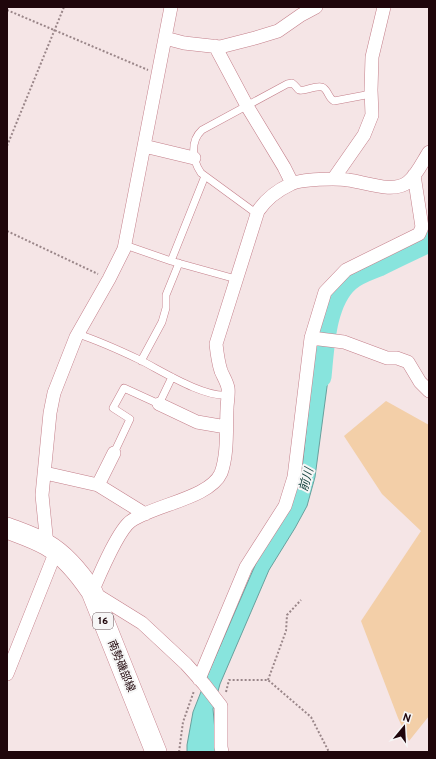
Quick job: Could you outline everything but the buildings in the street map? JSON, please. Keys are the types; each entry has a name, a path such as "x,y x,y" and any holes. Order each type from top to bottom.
{"main road":[{"name":"南勢磯部線","path":"7,528 51,548 73,566 92,592 156,752"}],"street":[{"path":"7,674 51,548 42,495 50,413 54,393 78,334 109,280 125,245 171,7"},
{"path":"165,38 184,43 220,46 278,31 300,15 316,7"},
{"path":"334,178 364,135 372,114 372,57 384,7"},
{"path":"216,46 247,106 292,183"},
{"path":"144,146 194,158"},
{"path":"222,752 221,706 186,664 142,623 92,592 121,532 130,521 203,491 216,480 220,474 223,463 228,388 221,370 216,344 257,214 264,202 278,191 292,183 334,178 388,187 401,186 407,183 414,175 429,152"},
{"path":"199,679 246,567 285,506 294,477 311,338 325,292 346,270 419,234 422,227 414,175"},
{"path":"311,338 344,342 387,358 397,358 408,362 420,382 429,391"},
{"path":"158,404 198,422 226,427"},
{"path":"98,485 114,453"},
{"path":"45,473 98,485 145,514"}],"lane":[{"path":"257,214 201,173 196,166 194,158 194,142 198,133 287,84 292,83 299,90 317,86 322,87 325,89 331,100 334,101 371,94"},
{"path":"171,261 205,176"},
{"path":"125,245 171,261 236,279"},
{"path":"141,361 162,322 166,308 166,295 179,263"},
{"path":"78,334 103,343 194,388 217,396 228,395"},
{"path":"114,453 130,419 113,408 124,388 158,404 172,376"}],"path":[{"path":"7,146 64,7"},
{"path":"7,10 158,74"},
{"path":"7,231 109,280"},
{"path":"268,680 286,631 287,615 301,600"},
{"path":"179,752 183,722 199,679"},
{"path":"221,706 229,680 268,680 310,716 329,752"}],"shaded area":[{"path":"386,401 429,425 429,716 409,741 398,718 361,621 421,531 382,494 344,436"}],"water":[{"path":"315,347 332,349 315,477 307,506 269,570 220,684 213,709 217,752 187,752 193,712 208,674 260,554 296,489 302,469"}],"waterway":[{"name":"前川","path":"321,377 327,326 330,313 341,290 349,281 359,274 429,242"}]}
